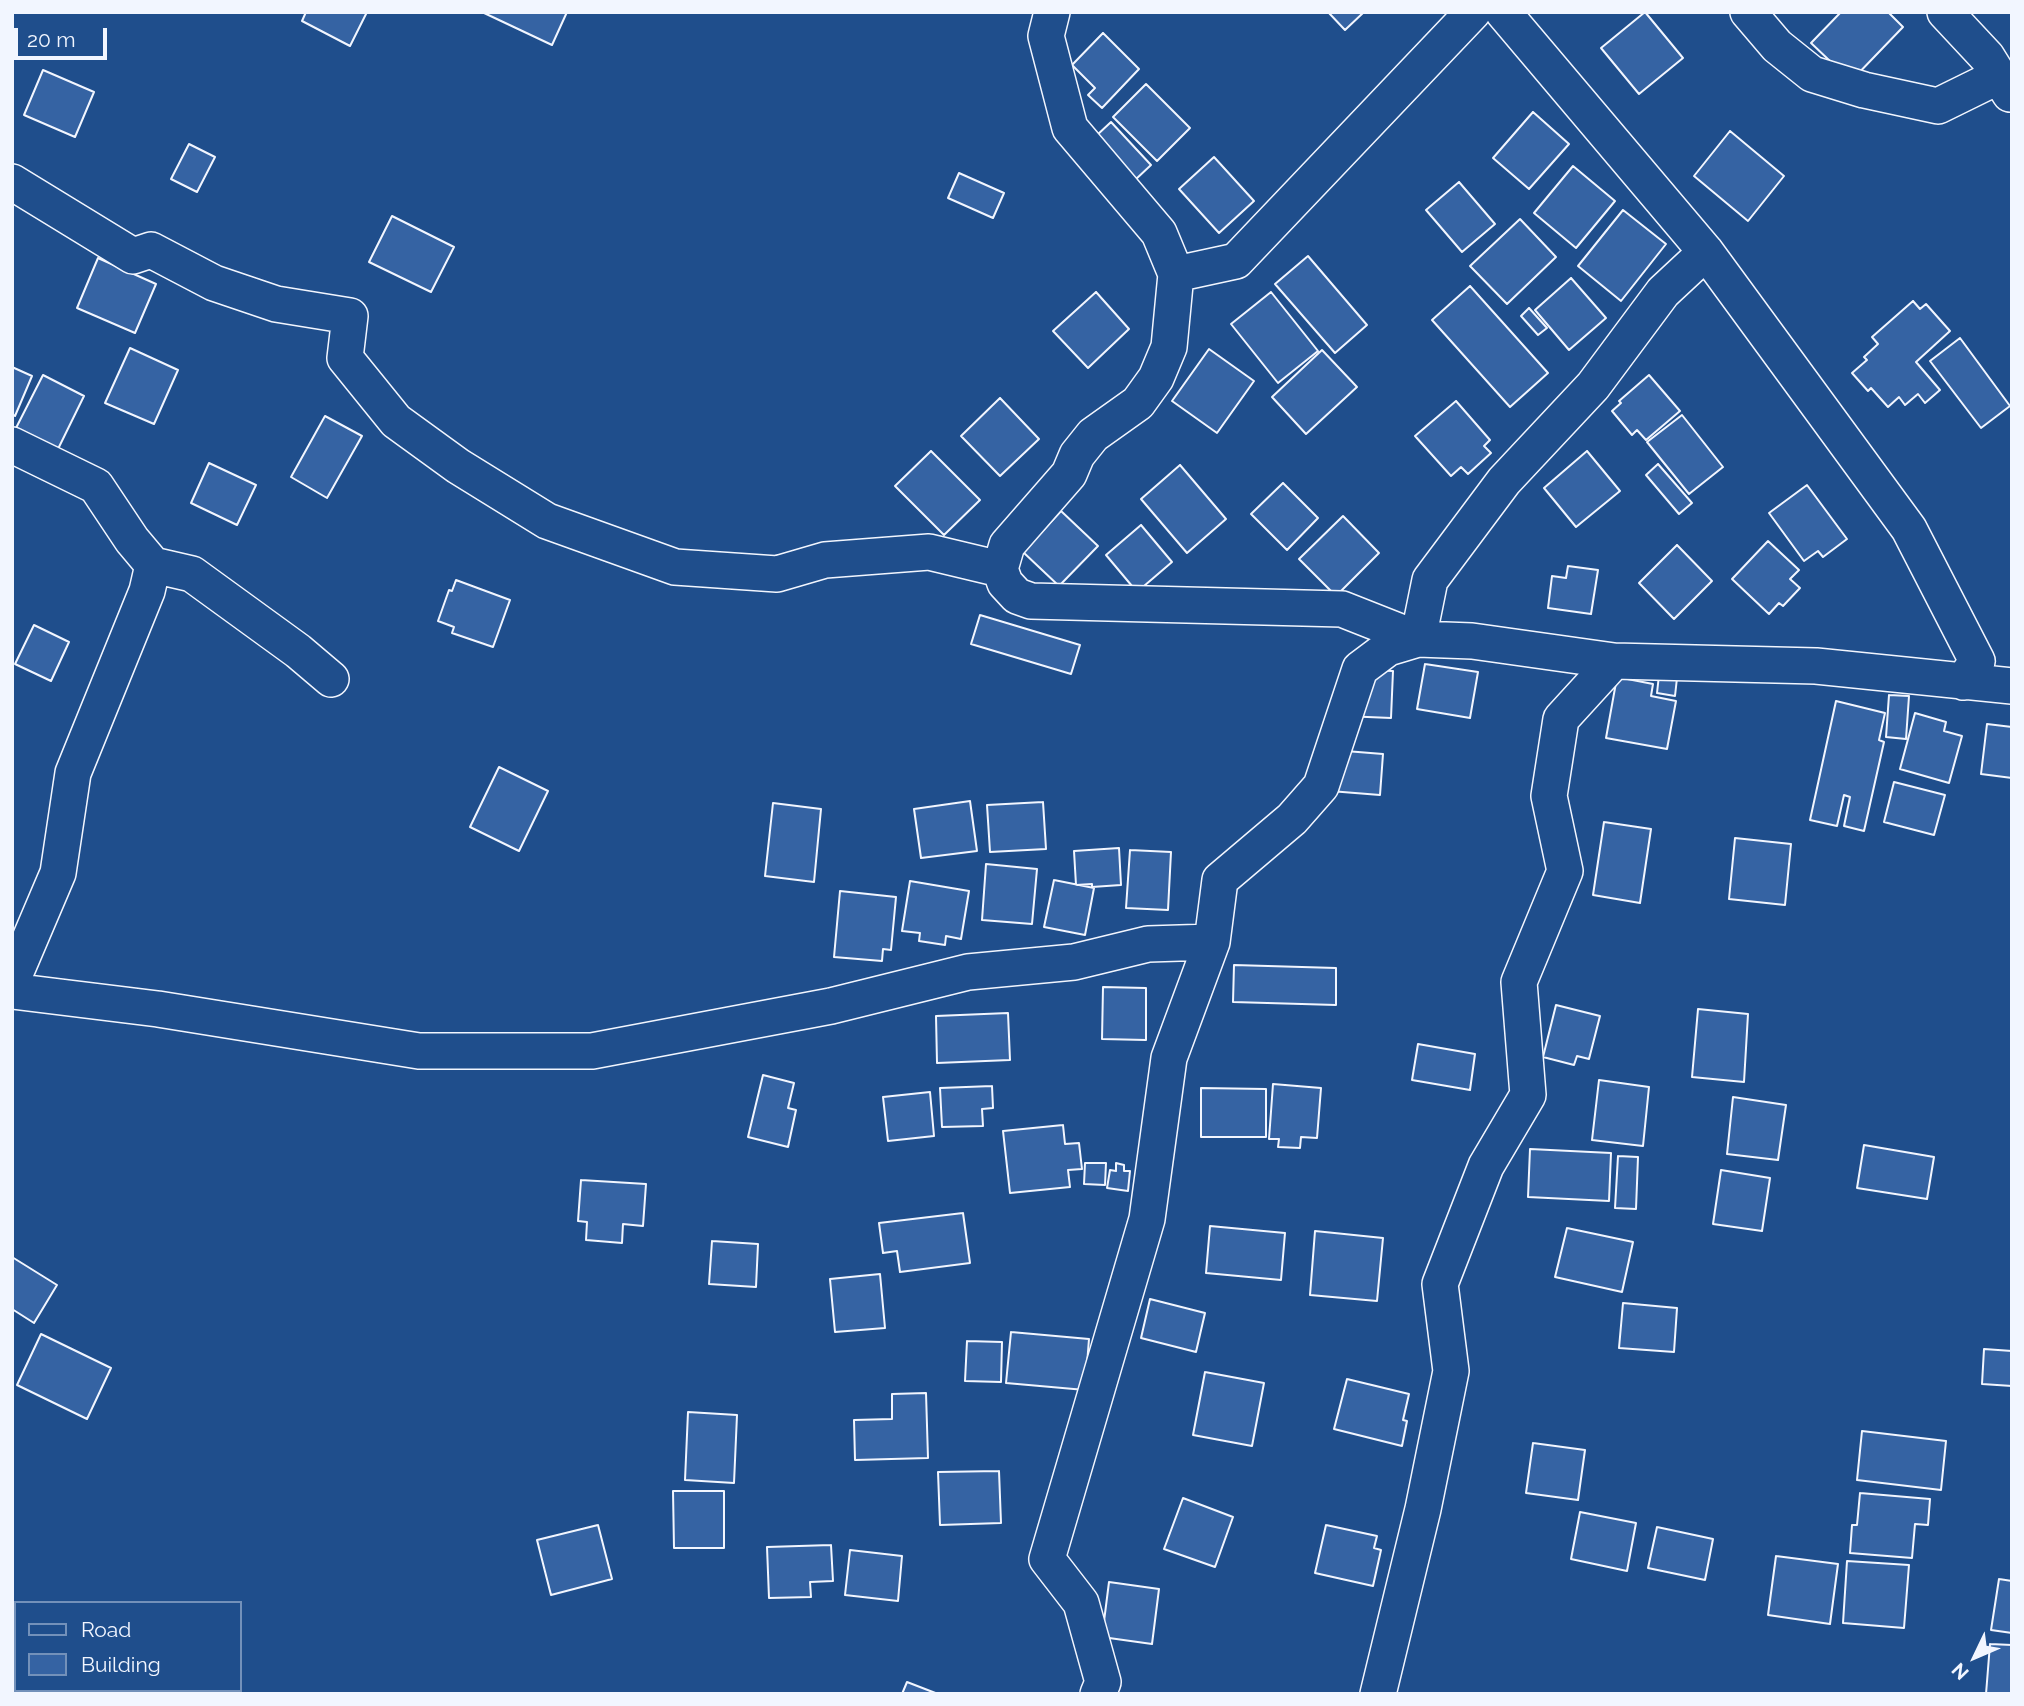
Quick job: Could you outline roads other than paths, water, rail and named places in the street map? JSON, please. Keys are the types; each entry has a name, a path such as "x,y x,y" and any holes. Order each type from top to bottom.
{"street":[{"path":"1052,12 1046,36 1070,128 1159,233 1176,274 1169,347 1156,378 1138,403 1094,435 1077,455 1069,474 1007,545 1000,569 1005,583 1017,596 1031,601 1342,609 1418,639"},
{"path":"1176,274 1236,261 1474,12"},
{"path":"1503,12 1706,252 1909,529 1978,661 1963,682"},
{"path":"1748,12 1777,46 1812,74 1864,90 1938,106 2008,85 1945,12"},
{"path":"12,182 133,257 151,250 214,283 263,300 350,316 345,358 397,421 458,466 547,521 675,567 777,574 825,559 929,552 1000,569"},
{"path":"1418,639 1430,580 1487,503 1504,481 1593,386 1663,292 1706,252"},
{"path":"12,445 96,486 132,540 153,565 192,574 331,678"},
{"path":"12,981 58,873 73,774 147,591 153,565"},
{"path":"1098,1694 1104,1682 1081,1603 1047,1559 1147,1219 1169,1058 1212,942 1220,880 1293,819 1321,786 1360,669 1388,648 1418,639 1472,640 1614,661 1816,666 2012,686"},
{"path":"1378,1694 1423,1509 1451,1371 1440,1284 1486,1166 1528,1095 1520,982 1565,871 1549,796 1561,719 1614,661"},
{"path":"12,991 158,1009 419,1051 592,1051 831,1006 968,972 1074,962 1148,944 1212,942"}]}
